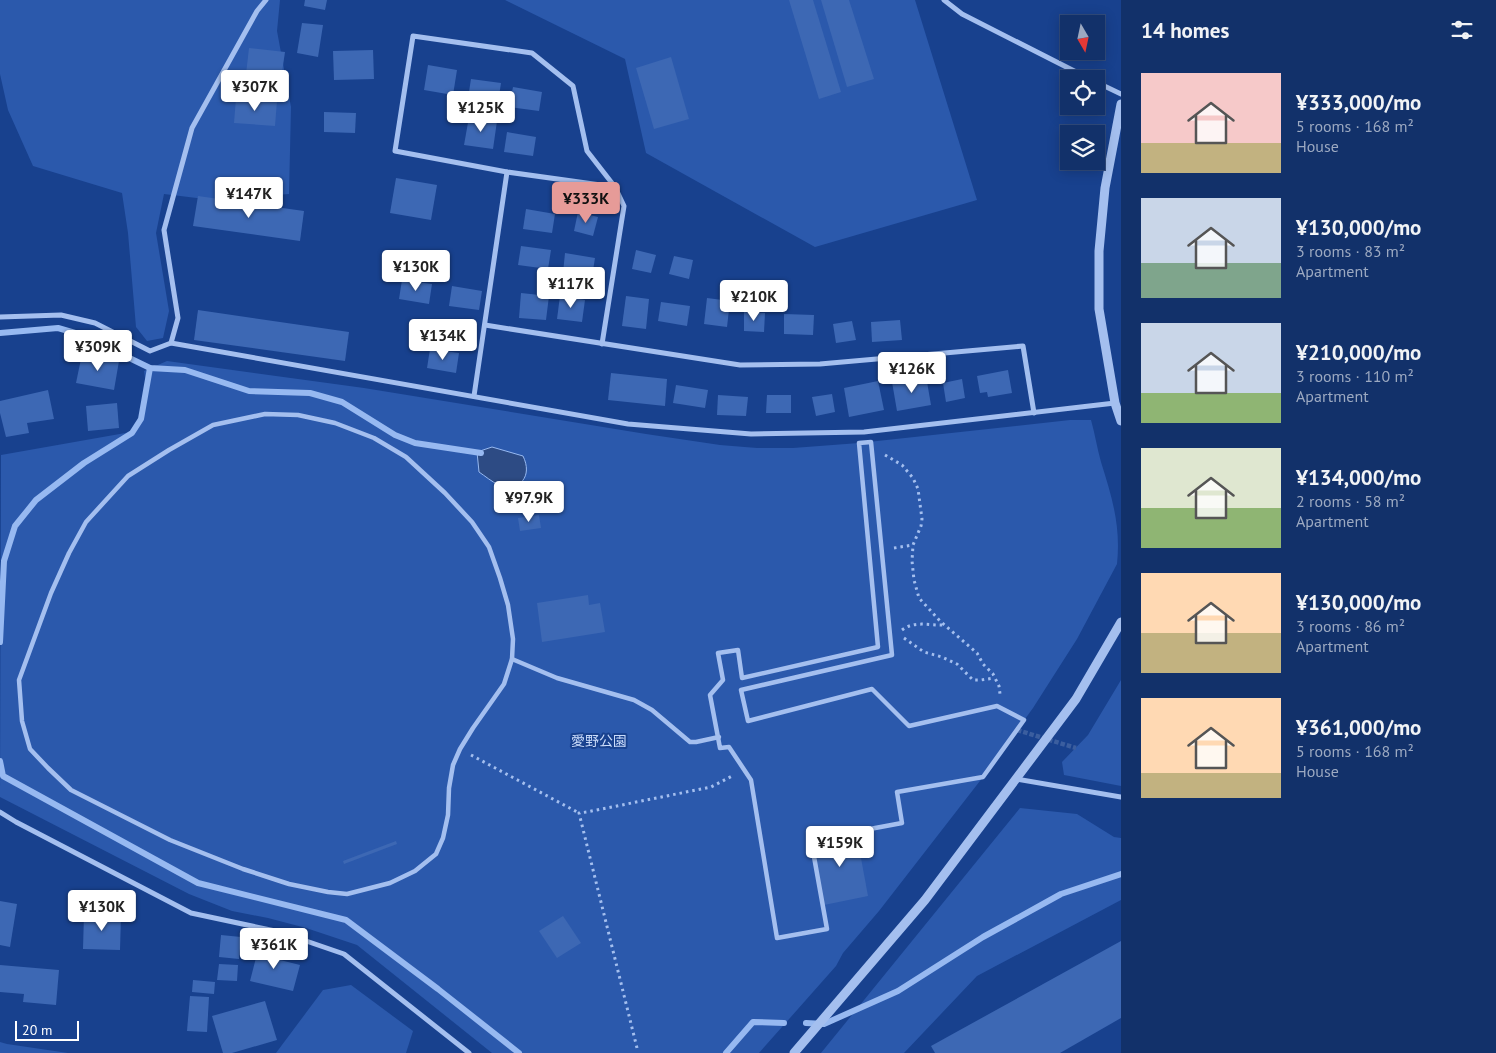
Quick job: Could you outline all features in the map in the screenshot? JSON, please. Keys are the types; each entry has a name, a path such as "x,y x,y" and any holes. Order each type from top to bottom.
{"street":[{"path":"171,342 178,318 164,230 192,128 257,12 266,0"},
{"path":"944,0 962,14 1072,70"},
{"path":"602,344 624,206 615,187 587,151 572,86 532,52 413,36 395,151 507,172 615,187"},
{"path":"1105,86 1121,94"},
{"path":"1121,104 1105,188 1099,251 1099,309 1121,421"},
{"path":"474,396 507,172"},
{"path":"0,317 61,314 94,322 150,351 171,342 628,424 751,434 864,432 1116,403"},
{"path":"485,325 740,365 820,364 1023,346 1034,413"},
{"path":"266,414 298,415 335,423 374,438 406,457 445,493 472,522 488,547 508,605 512,659 504,684 460,749 453,765 449,788 448,815 443,838 436,854 415,871 390,883 347,894 328,892 289,884 243,869 170,840 71,790 30,749 22,721 19,680 51,593 69,553 86,522 128,476 213,425 266,414"},
{"path":"871,442 882,550 892,655 741,690 748,721 872,689 909,726 997,706 1024,720 983,777 897,792 902,823 811,840 827,929 776,938 750,780 729,747 720,748 710,694 723,680 718,653 738,650 742,678 878,647 859,443 871,442"},
{"path":"794,1053 925,900 1076,698 1121,622"},
{"path":"512,659 557,678 634,700 652,710 690,742 718,738"},
{"path":"1016,779 1121,797"},
{"path":"0,812 191,913 280,932 344,954 469,1053"}],"path":[{"path":"872,453 890,457 902,465 913,478 918,489 922,519 913,545 912,560 914,580 919,598 977,653 983,664 993,674 998,686 1000,708"},
{"path":"882,550 913,545"},
{"path":"946,625 910,625 898,634 924,652 957,664 973,680 994,678"},
{"path":"460,749 579,813 711,787 744,770"},
{"path":"579,813 637,1048"}],"green space":[{"path":"0,0 280,0 277,31 291,107 289,194 213,200 164,194 156,233 169,311 163,338 147,341 136,327 128,233 122,193 33,166 8,110 0,74"},
{"path":"505,0 915,0 977,200 815,247 646,153 625,59"},
{"name":"愛野公園","path":"167,361 364,388 720,445 757,448 793,448 859,443 1070,420 1091,420 1115,512 1118,537 1117,564 1077,639 1033,708 983,777 879,911 843,953 836,966 759,1053 492,1053 357,945 306,928 232,911 189,894 0,797 1,455 131,432 142,413 146,385 144,371"},
{"path":"1121,680 1121,786 1064,775 1062,762 1088,735"},
{"path":"1020,808 1077,814 1114,837 1121,838 1121,900 977,976 904,1053 821,1053"},
{"path":"351,985 413,1031 406,1053 276,1053 323,990"},
{"path":"0,1042 7,1044 68,1053 0,1053"}],"shaded area":[{"path":"492,447 523,456 526,470 523,481 506,487 491,481 479,472 477,452"}],"building":[{"path":"305,0 327,0 325,10 304,6"},
{"path":"789,0 813,0 841,92 819,99"},
{"path":"821,0 849,0 874,79 847,87"},
{"path":"302,23 323,25 318,57 297,53"},
{"path":"249,48 285,52 281,79 246,74"},
{"path":"373,50 374,79 334,80 333,51"},
{"path":"671,57 689,119 654,129 636,68"},
{"path":"428,65 457,70 453,95 424,90"},
{"path":"471,79 501,83 498,103 468,98"},
{"path":"513,87 542,92 539,111 509,107"},
{"path":"236,98 277,101 275,126 234,123"},
{"path":"324,112 356,113 355,133 324,132"},
{"path":"469,117 497,121 493,149 464,145"},
{"path":"507,132 536,137 533,156 504,152"},
{"path":"396,178 437,185 431,220 390,213"},
{"path":"198,196 304,211 300,241 193,226"},
{"path":"526,209 555,214 552,233 523,229"},
{"path":"578,212 598,217 593,236 574,231"},
{"path":"521,246 551,250 548,269 518,265"},
{"path":"636,250 656,255 651,273 632,269"},
{"path":"565,253 595,258 592,277 563,273"},
{"path":"674,256 693,260 689,279 669,274"},
{"path":"402,280 432,284 429,304 399,299"},
{"path":"452,286 482,291 479,310 449,306"},
{"path":"521,293 549,296 546,320 519,318"},
{"path":"560,296 585,300 582,322 557,319"},
{"path":"626,296 649,299 646,329 622,326"},
{"path":"707,298 730,301 727,327 704,324"},
{"path":"661,302 690,306 687,326 658,321"},
{"path":"198,310 349,332 345,361 194,340"},
{"path":"744,312 765,313 764,332 744,331"},
{"path":"784,314 814,315 813,335 784,334"},
{"path":"900,320 902,340 872,342 871,322"},
{"path":"852,321 856,340 836,343 833,324"},
{"path":"430,349 459,353 456,373 427,368"},
{"path":"82,354 119,361 114,390 76,383"},
{"path":"1008,370 1012,393 988,397 987,392 980,393 977,376"},
{"path":"611,373 667,379 665,406 608,400"},
{"path":"926,376 931,405 897,411 892,382"},
{"path":"962,379 965,398 946,402 943,383"},
{"path":"878,381 884,410 849,417 844,388"},
{"path":"676,385 708,390 705,408 673,403"},
{"path":"48,390 54,419 27,423 29,433 6,437 0,413 0,401"},
{"path":"832,394 835,412 816,416 812,397"},
{"path":"718,395 748,397 746,416 717,415"},
{"path":"767,395 791,395 791,413 766,413"},
{"path":"117,403 119,428 88,431 86,406"},
{"path":"539,515 541,528 520,531 518,518"},
{"path":"588,595 589,605 600,603 605,632 542,642 537,603"},
{"path":"856,831 868,896 824,905 811,840"},
{"path":"396,841 397,844 344,864 343,861"},
{"path":"0,901 17,904 10,947 0,945"},
{"path":"84,914 121,915 120,950 83,949"},
{"path":"563,916 581,943 557,958 539,931"},
{"path":"221,935 241,937 239,959 219,957"},
{"path":"1121,941 1121,1018 1060,1053 935,1053 931,1046"},
{"path":"259,946 278,950 276,959 300,965 293,991 250,981"},
{"path":"219,964 238,965 237,981 217,980"},
{"path":"0,965 59,970 56,1005 23,1002 24,994 0,992"},
{"path":"193,980 215,982 214,994 192,992"},
{"path":"190,996 209,997 207,1032 187,1031"},
{"path":"265,1001 277,1040 232,1053 223,1053 212,1016"}],"waterway":[{"path":"0,333 58,328 82,335 150,368 185,370 249,391 310,393 342,402 395,435 415,443 481,453"},
{"path":"0,642 4,561 15,526 36,500 84,463 132,433 141,419 150,368"},
{"path":"0,761 3,776 198,883 346,920 519,1053"},
{"path":"806,1023 824,1024 898,991 983,937 1061,894 1121,874"},
{"path":"726,1053 753,1022 784,1023"}],"tunnel":[{"path":"1017,730 1076,748"}]}
